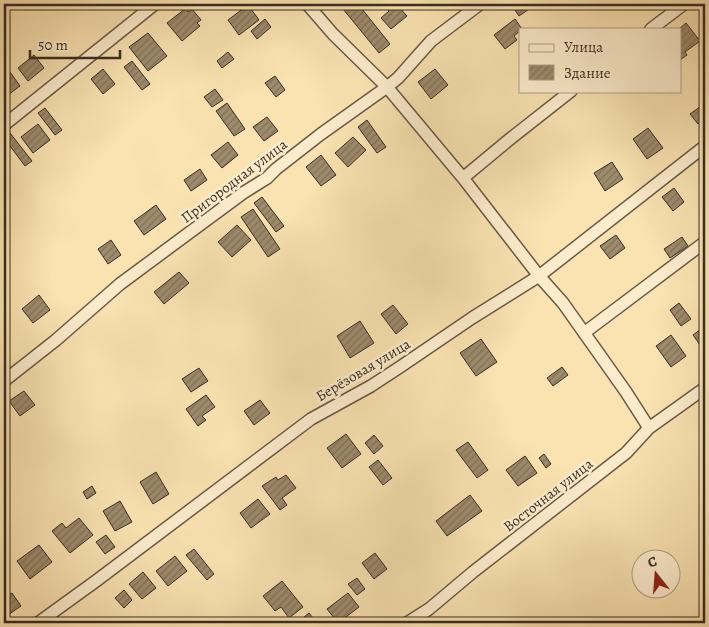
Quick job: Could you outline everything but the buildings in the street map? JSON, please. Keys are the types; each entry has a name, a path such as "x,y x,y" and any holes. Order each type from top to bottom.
{"street":[{"path":"4,125 154,4"},
{"path":"308,4 333,34 387,87 463,178 539,276 563,303 650,428"},
{"name":"Пригородная улица","path":"4,381 56,340 120,284 267,178 321,134 387,87 398,78 431,41 480,4"},
{"path":"652,28 684,4"},
{"path":"463,178 570,92"},
{"name":"Берёзовая улица","path":"38,623 310,418 371,386 472,318 539,276 705,146"},
{"path":"584,333 705,242"},
{"name":"Восточная улица","path":"408,623 429,609 473,572 626,453 650,428 705,388"}]}
